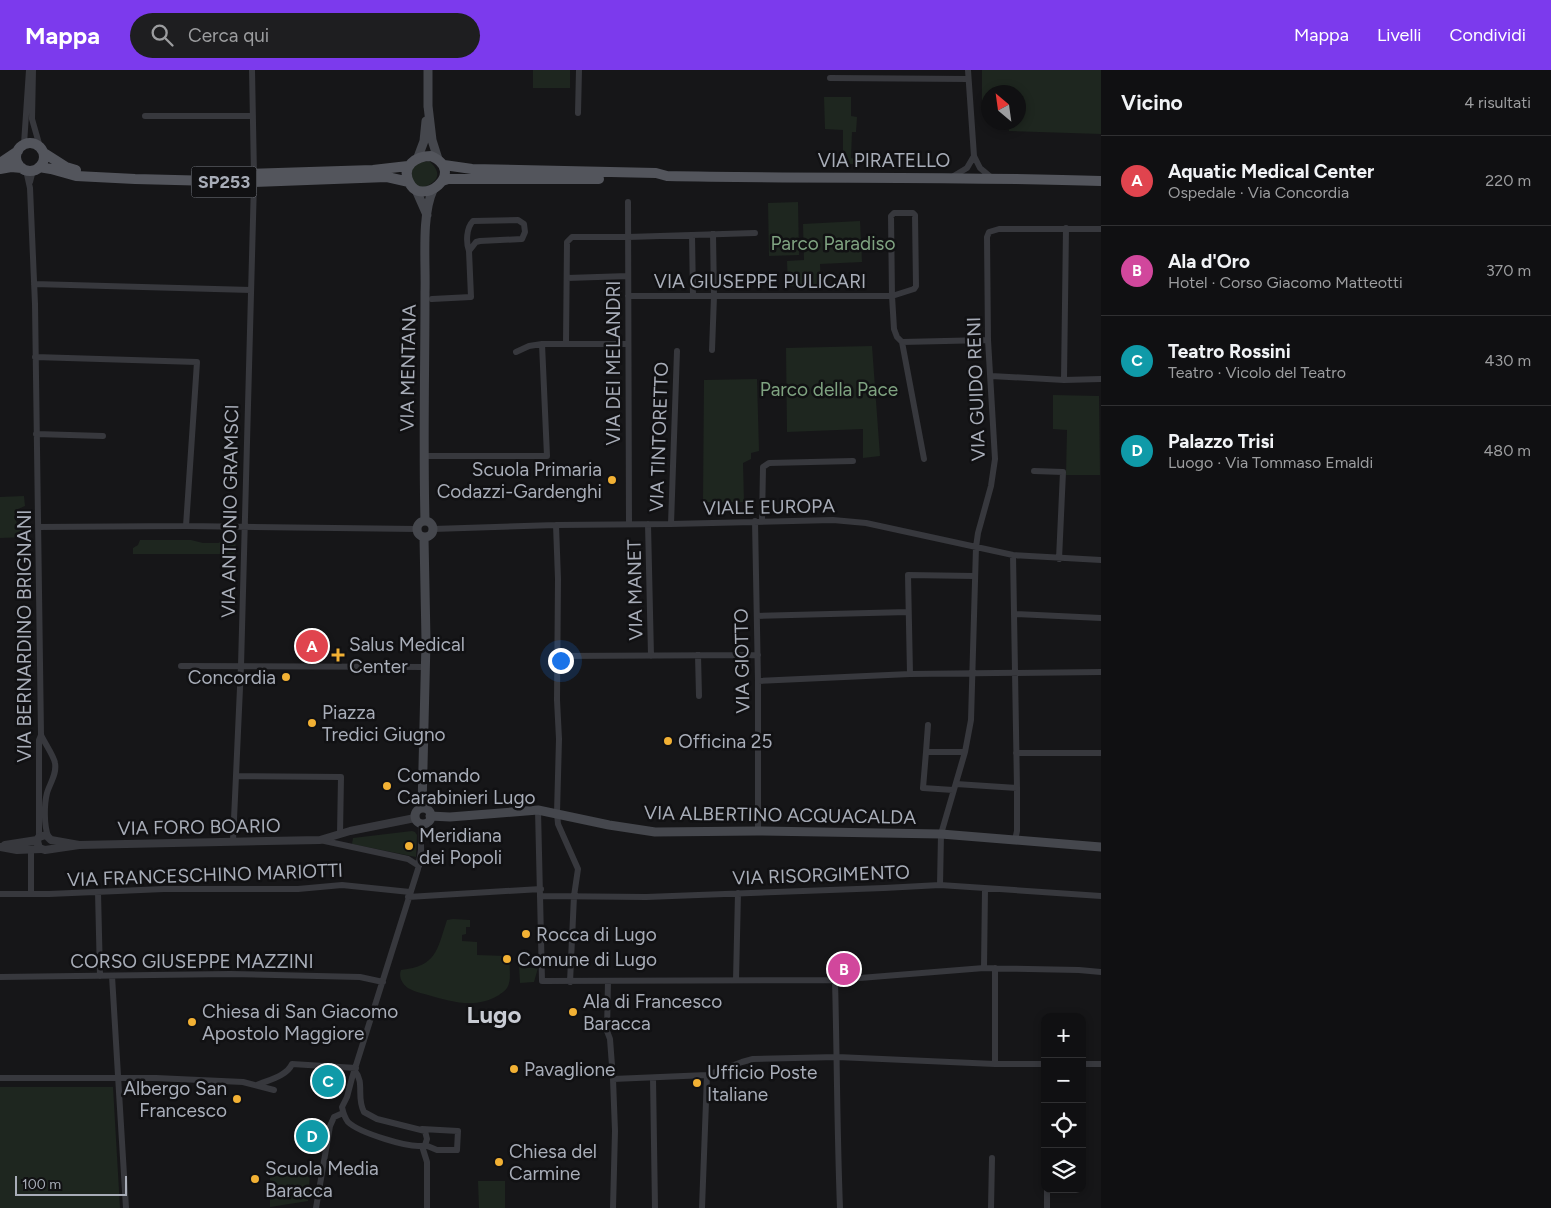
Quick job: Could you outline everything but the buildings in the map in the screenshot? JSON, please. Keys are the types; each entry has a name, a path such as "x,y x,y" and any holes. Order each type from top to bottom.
{"main road":[{"path":"428,70 428,106 424,142 418,157 408,166 406,174 409,182 416,190 422,192 433,190 445,175 432,140 428,106"},
{"name":"SP253","path":"21,148 32,143 66,167 78,170 254,178 387,177 409,182"},
{"path":"0,163 21,148"},
{"path":"21,148 17,160 30,169 44,161 42,150"},
{"name":"VIA PIRATELLO","path":"418,157 431,156 441,162 472,168 647,173 667,176 992,178 1101,181"},
{"name":"SP253","path":"0,169 11,166 30,169 51,169 76,176 208,182 391,169 408,166"},
{"name":"VIA PIRATELLO","path":"442,181 448,178 659,178 667,176"},
{"name":"VIA MENTANA","path":"416,190 427,216"},
{"name":"VIA MENTANA","path":"425,521 427,216 429,198 433,190"},
{"path":"425,521 431,523 433,529 431,534 424,537 418,533 417,529 420,522 425,521"},
{"path":"422,808 425,667 424,537"},
{"path":"422,808 427,809 430,816 427,822 418,820 416,811 422,808"},
{"name":"VIA ALBERTINO ACQUACALDA","path":"430,816 450,817 538,810 608,825 655,832 758,831 942,834 1101,847"}],"street":[{"path":"21,148 29,70"},
{"path":"34,70 32,119 42,150"},
{"name":"VIA ANTONIO GRAMSCI","path":"233,841 241,666 254,178 252,70"},
{"path":"578,113 579,70"},
{"path":"968,70 974,156 980,168 992,178"},
{"path":"830,78 968,79"},
{"path":"145,116 253,116"},
{"path":"951,178 967,168 974,156"},
{"name":"VIA BERNARDINO BRIGNANI","path":"30,169 36,358 41,735 39,755 43,802 38,839"},
{"name":"VIA DEI MELANDRI","path":"628,202 629,524"},
{"path":"892,296 914,289 916,286 915,215 912,212 894,213 891,216 892,296 894,329 902,342 924,459"},
{"path":"432,298 471,297 468,228 473,221 518,220 524,224 525,232 522,239 480,241 476,242 470,251"},
{"path":"1064,380 1066,228 1101,230"},
{"name":"VIA GUIDO RENI","path":"940,885 942,834 965,752 971,720 976,547 991,486 995,459 988,340 987,237 989,232 999,229 1066,228"},
{"path":"566,344 568,239 572,237 755,233"},
{"path":"712,350 714,296 713,234"},
{"path":"692,235 693,296"},
{"path":"566,278 628,276"},
{"path":"34,284 251,290"},
{"name":"VIA GIUSEPPE PULICARI","path":"628,296 892,296"},
{"path":"902,342 988,340"},
{"path":"424,456 547,456 542,344"},
{"path":"516,352 529,346 542,344 627,344"},
{"name":"VIA TINTORETTO","path":"671,524 677,352"},
{"path":"36,358 197,362 186,526"},
{"path":"991,376 1064,380 1101,379"},
{"path":"36,434 103,436"},
{"name":"VIA GIOTTO","path":"758,831 757,616 759,521 763,467 769,463 853,461"},
{"path":"1034,471 1063,472 1059,559"},
{"name":"VIALE EUROPA","path":"433,529 833,520 866,523 1013,555 1101,560"},
{"name":"VIA MANET","path":"648,524 651,656"},
{"path":"556,525 559,739 557,813 558,824 578,869 574,896 570,982"},
{"path":"38,527 186,526 417,529"},
{"path":"1013,555 1017,788 1017,831 1015,840"},
{"path":"910,674 908,575 974,576"},
{"path":"757,616 908,612"},
{"path":"1014,614 1101,618"},
{"path":"698,655 699,696"},
{"path":"558,656 758,655"},
{"path":"181,666 425,667"},
{"path":"758,681 910,674 1101,672"},
{"path":"928,725 923,788 1017,788"},
{"path":"38,839 38,846 45,849 52,845 46,830 43,802 54,777 55,763 41,735"},
{"path":"926,752 965,752"},
{"path":"39,755 50,753"},
{"path":"1016,753 1101,753"},
{"path":"236,776 341,777 340,834"},
{"path":"40,780 51,784"},
{"path":"538,810 542,981 835,980 984,968 1101,972"},
{"path":"355,1070 359,1076 359,1101 364,1112 377,1119 422,1129 458,1131 457,1150 437,1150 424,1146 417,1147 374,1135 348,1121 342,1107 347,1097 355,1070 383,982 408,897 419,866 421,850 418,820"},
{"name":"VIA FORO BOARIO","path":"320,840 340,834 418,820"},
{"name":"VIA FORO BOARIO","path":"0,846 38,839 44,835 79,846"},
{"name":"VIA FORO BOARIO","path":"0,846 31,850 79,846 320,840 408,859 419,866"},
{"path":"31,850 31,894"},
{"name":"VIA FRANCESCHINO MARIOTTI","path":"0,894 164,889 298,888 342,885 408,897 541,892"},
{"name":"VIA RISORGIMENTO","path":"541,892 574,896 646,897 940,885 1101,896"},
{"path":"984,889 984,968"},
{"path":"98,892 100,976"},
{"path":"736,980 738,893"},
{"path":"995,968 995,1064"},
{"name":"CORSO GIUSEPPE MAZZINI","path":"0,977 230,974 360,977 383,982"},
{"path":"112,976 126,1208"},
{"path":"835,980 840,1208"},
{"path":"608,981 607,1031 610,1039 613,1079 613,1208"},
{"path":"613,1079 707,1075 753,1059 837,1058 1041,1064"},
{"path":"256,1085 283,1073 292,1064 355,1070"},
{"path":"1086,1064 1101,1064"},
{"path":"702,1208 707,1075"},
{"path":"0,1078 156,1078 233,1081 274,1090"},
{"path":"654,1078 655,1208"},
{"path":"316,1208 330,1126 334,1117 343,1113"},
{"path":"422,1129 427,1134 424,1146 427,1162 427,1208"},
{"path":"991,1208 992,1158"},
{"path":"1047,1193 1047,1208"}],"green space":[{"path":"533,70 570,70 570,88 533,88"},
{"path":"982,70 1101,70 1101,134 1009,131 1026,130 1026,85 982,85"},
{"path":"824,97 851,97 851,116 857,117 856,132 852,132 851,158 856,159 856,164 843,164 843,130 825,129"},
{"path":"429,161 436,170 437,178 431,184 421,188 412,182 412,164"},
{"path":"798,202 799,255 769,256 768,203"},
{"name":"Parco Paradiso","path":"860,221 862,262 820,264 821,284 788,286 787,261 804,260 803,224"},
{"name":"Parco della Pace","path":"872,346 880,456 863,458 863,429 787,432 786,348"},
{"path":"757,379 759,451 751,453 751,459 743,463 744,502 703,502 704,380"},
{"path":"1053,395 1099,396 1100,475 1066,475 1067,430 1053,429"},
{"path":"24,496 25,506 18,509 14,517 18,525 25,528 26,537 0,538 0,497"},
{"path":"236,537 235,554 133,554 133,548 138,545 140,540 191,540 203,543 218,543"},
{"path":"412,831 417,835 416,857 352,844 353,838"},
{"path":"447,920 470,920 470,927 466,927 466,934 462,935 462,941 477,942 477,955 506,956 507,960 510,960 508,985 499,995 482,1002 464,1003 437,998 414,991 405,986 400,976 401,970 422,965 429,960 438,948"},
{"path":"519,965 522,965 523,968 538,968 534,982 520,983"},
{"path":"0,1087 113,1087 120,1208 0,1208"},
{"path":"310,1174 308,1201 270,1207 270,1176"},
{"path":"478,1181 505,1181 505,1208 479,1208"}],"place":[{"name":"Scuola Primaria Codazzi-Gardenghi","path":"612,480"},
{"name":"Aquatic Medical Center","path":"312,646"},
{"name":"Salus Medical Center","path":"338,655"},
{"name":"Concordia","path":"286,677"},
{"name":"Piazza Tredici Giugno","path":"312,723"},
{"name":"Officina 25","path":"668,741"},
{"name":"Comando Carabinieri Lugo","path":"387,786"},
{"name":"Meridiana dei Popoli","path":"409,846"},
{"name":"Rocca di Lugo","path":"526,934"},
{"name":"Comune di Lugo","path":"507,959"},
{"name":"Ala d'Oro","path":"844,969"},
{"name":"Ala di Francesco Baracca","path":"573,1012"},
{"name":"Chiesa di San Giacomo Apostolo Maggiore","path":"192,1022"},
{"name":"Pavaglione","path":"514,1069"},
{"name":"Teatro Rossini","path":"328,1081"},
{"name":"Ufficio Poste Italiane","path":"697,1083"},
{"name":"Albergo San Francesco","path":"237,1099"},
{"name":"Palazzo Trisi","path":"312,1136"},
{"name":"Chiesa del Carmine","path":"499,1162"},
{"name":"Scuola Media Baracca","path":"255,1179"}],"district":[{"name":"Lugo","path":"494,1014"}]}
